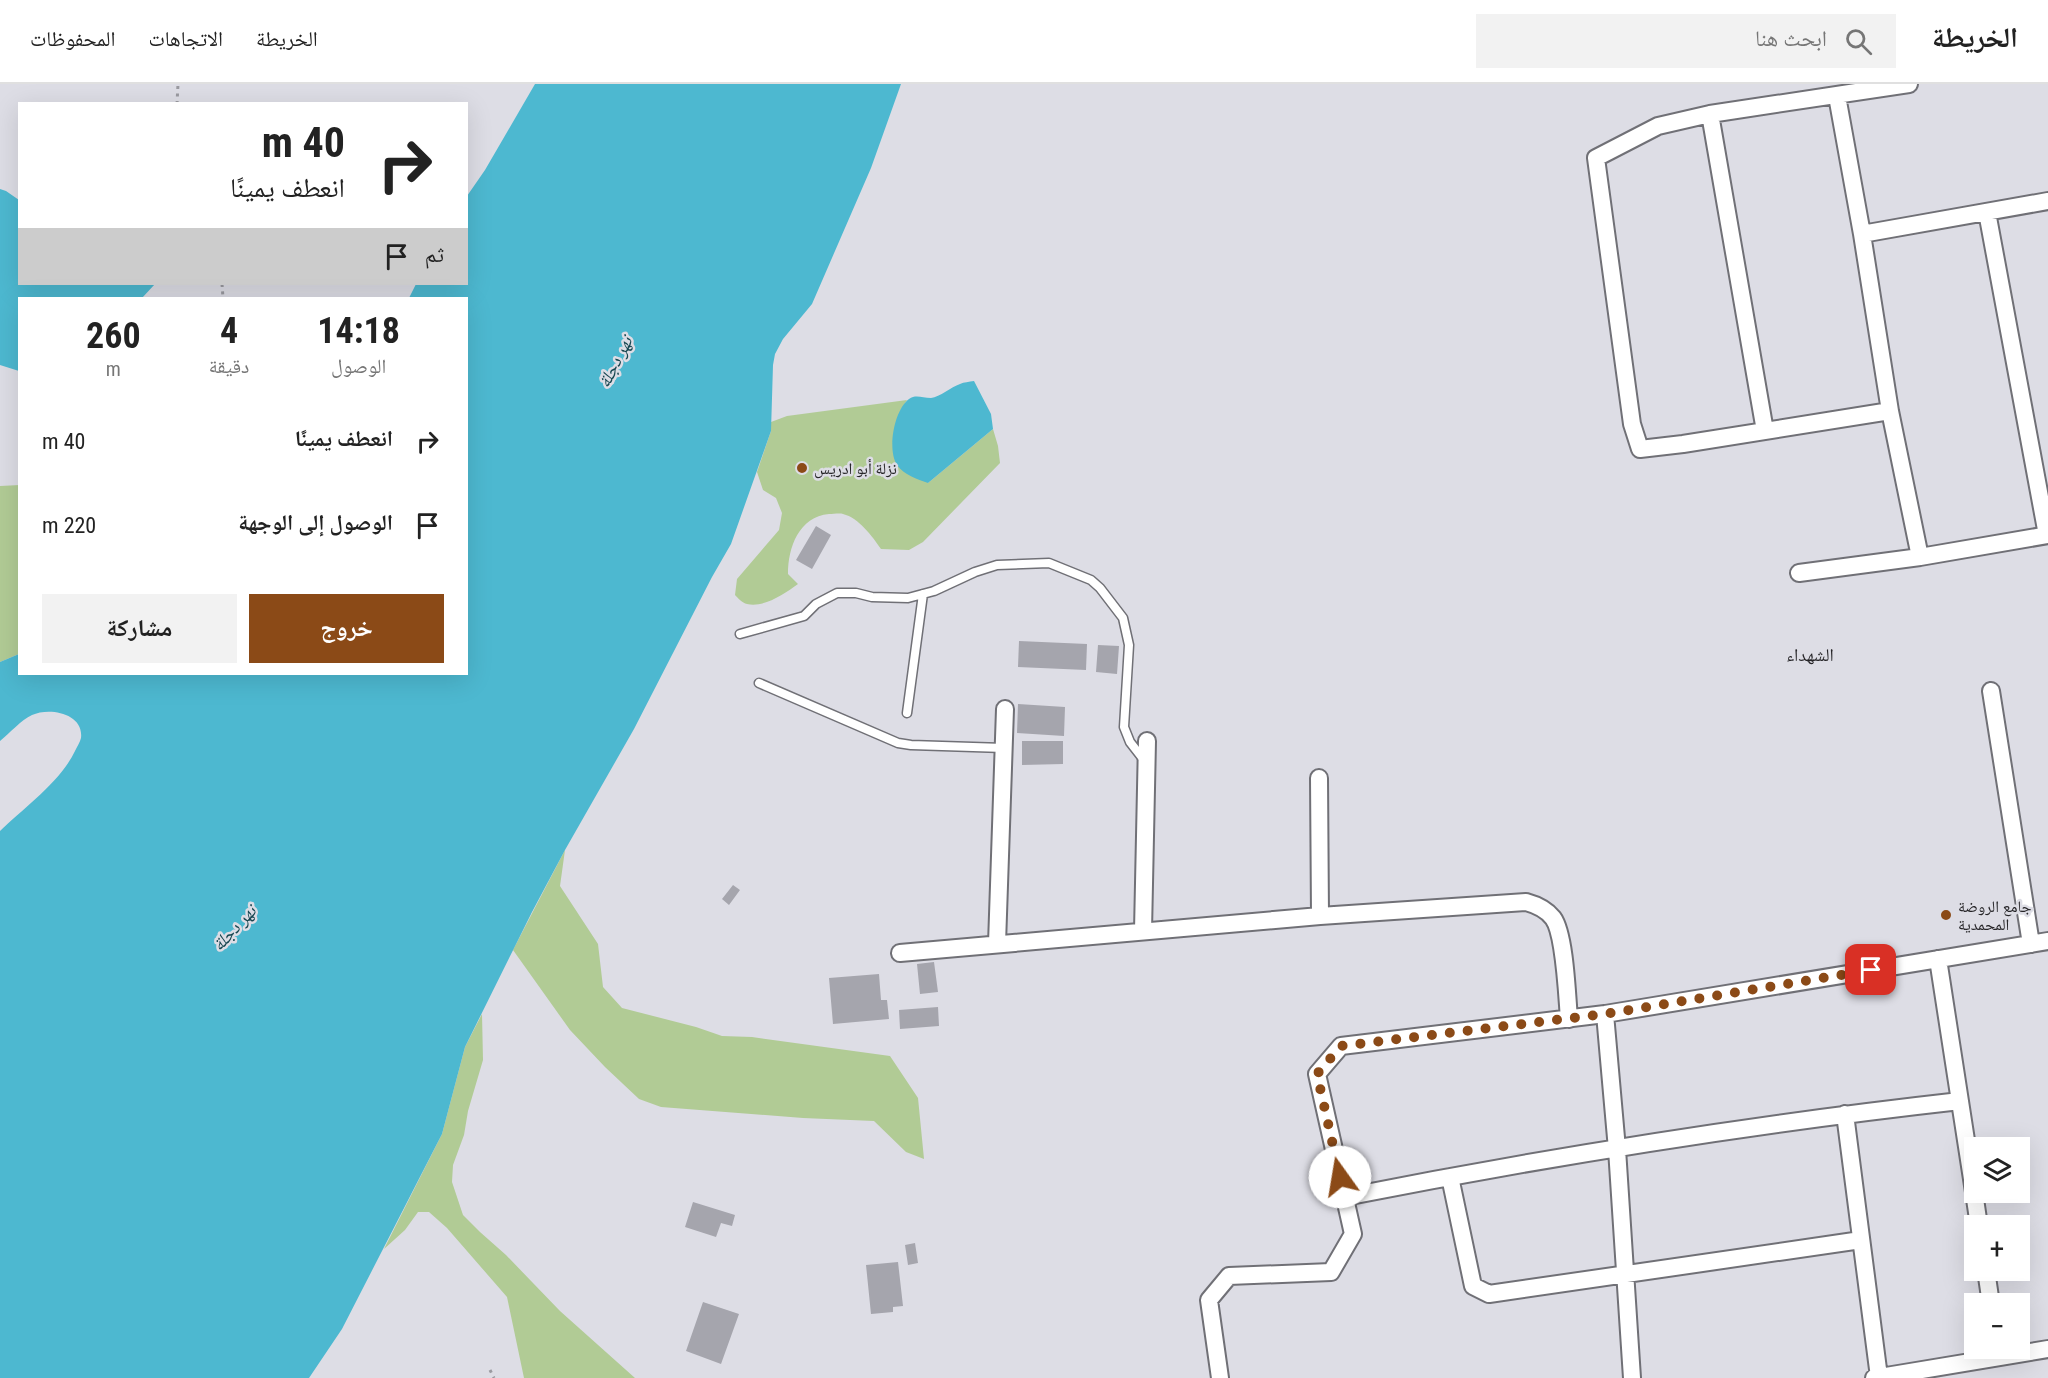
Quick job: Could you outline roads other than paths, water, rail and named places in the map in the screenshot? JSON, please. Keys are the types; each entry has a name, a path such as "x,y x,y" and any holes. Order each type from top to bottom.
{"street":[{"path":"1890,411 1683,444 1640,448 1632,424 1596,158 1658,126 1710,114 1909,84"},
{"path":"1837,96 1890,411 1920,557"},
{"path":"1710,114 1765,431"},
{"path":"1862,234 2048,201"},
{"path":"1799,573 1920,557 2048,535 1987,212"},
{"path":"1220,1378 1209,1300 1229,1276 1331,1272 1353,1234 1317,1074 1341,1046 1605,1014 2040,942 1991,691"},
{"path":"997,944 1005,709"},
{"path":"1143,932 1147,741"},
{"path":"1319,778 1320,916"},
{"path":"900,953 1320,916 1526,902 1536,904 1546,910 1558,928 1569,1018"},
{"path":"1938,959 1966,1137"},
{"path":"1605,1014 1617,1149 1632,1378"},
{"path":"1345,1197 1450,1177 1845,1113 1960,1101"},
{"path":"1845,1113 1876,1378 1937,1373 1980,1359"},
{"path":"1450,1177 1473,1286 1489,1294 1861,1240"},
{"path":"2030,1350 2048,1349"}],"lane":[{"path":"740,634 804,616 816,604 837,593 908,598 997,565 1049,563 1091,580 1123,618 1129,645 1124,726 1130,742 1147,764"},
{"path":"907,713 923,594"},
{"path":"759,683 898,743 1004,748"}],"water":[{"name":"نهر دجلة","path":"535,84 901,84 871,168 812,304 783,339 775,354 771,431 731,544 634,729 532,912 465,1047 442,1134 342,1329 309,1378 0,1378 0,831 61,773 81,738 77,723 71,718 56,712 47,712 28,717 0,741 0,662 18,654 18,675 468,675 468,297 410,297 416,285 468,285 468,195 485,170"},
{"path":"0,189 18,199 18,285 154,285 143,297 18,297 18,371 0,365"},
{"path":"974,381 991,414 993,429 928,483 903,471 894,458 892,440 899,412 904,404 917,396 931,398 962,383"}],"place":[{"name":"نزلة أبو ادريس","path":"802,468"},
{"name":"جامع الروضة المحمدية","path":"1946,915"}],"district":[{"name":"الشهداء","path":"1810,655"}]}
